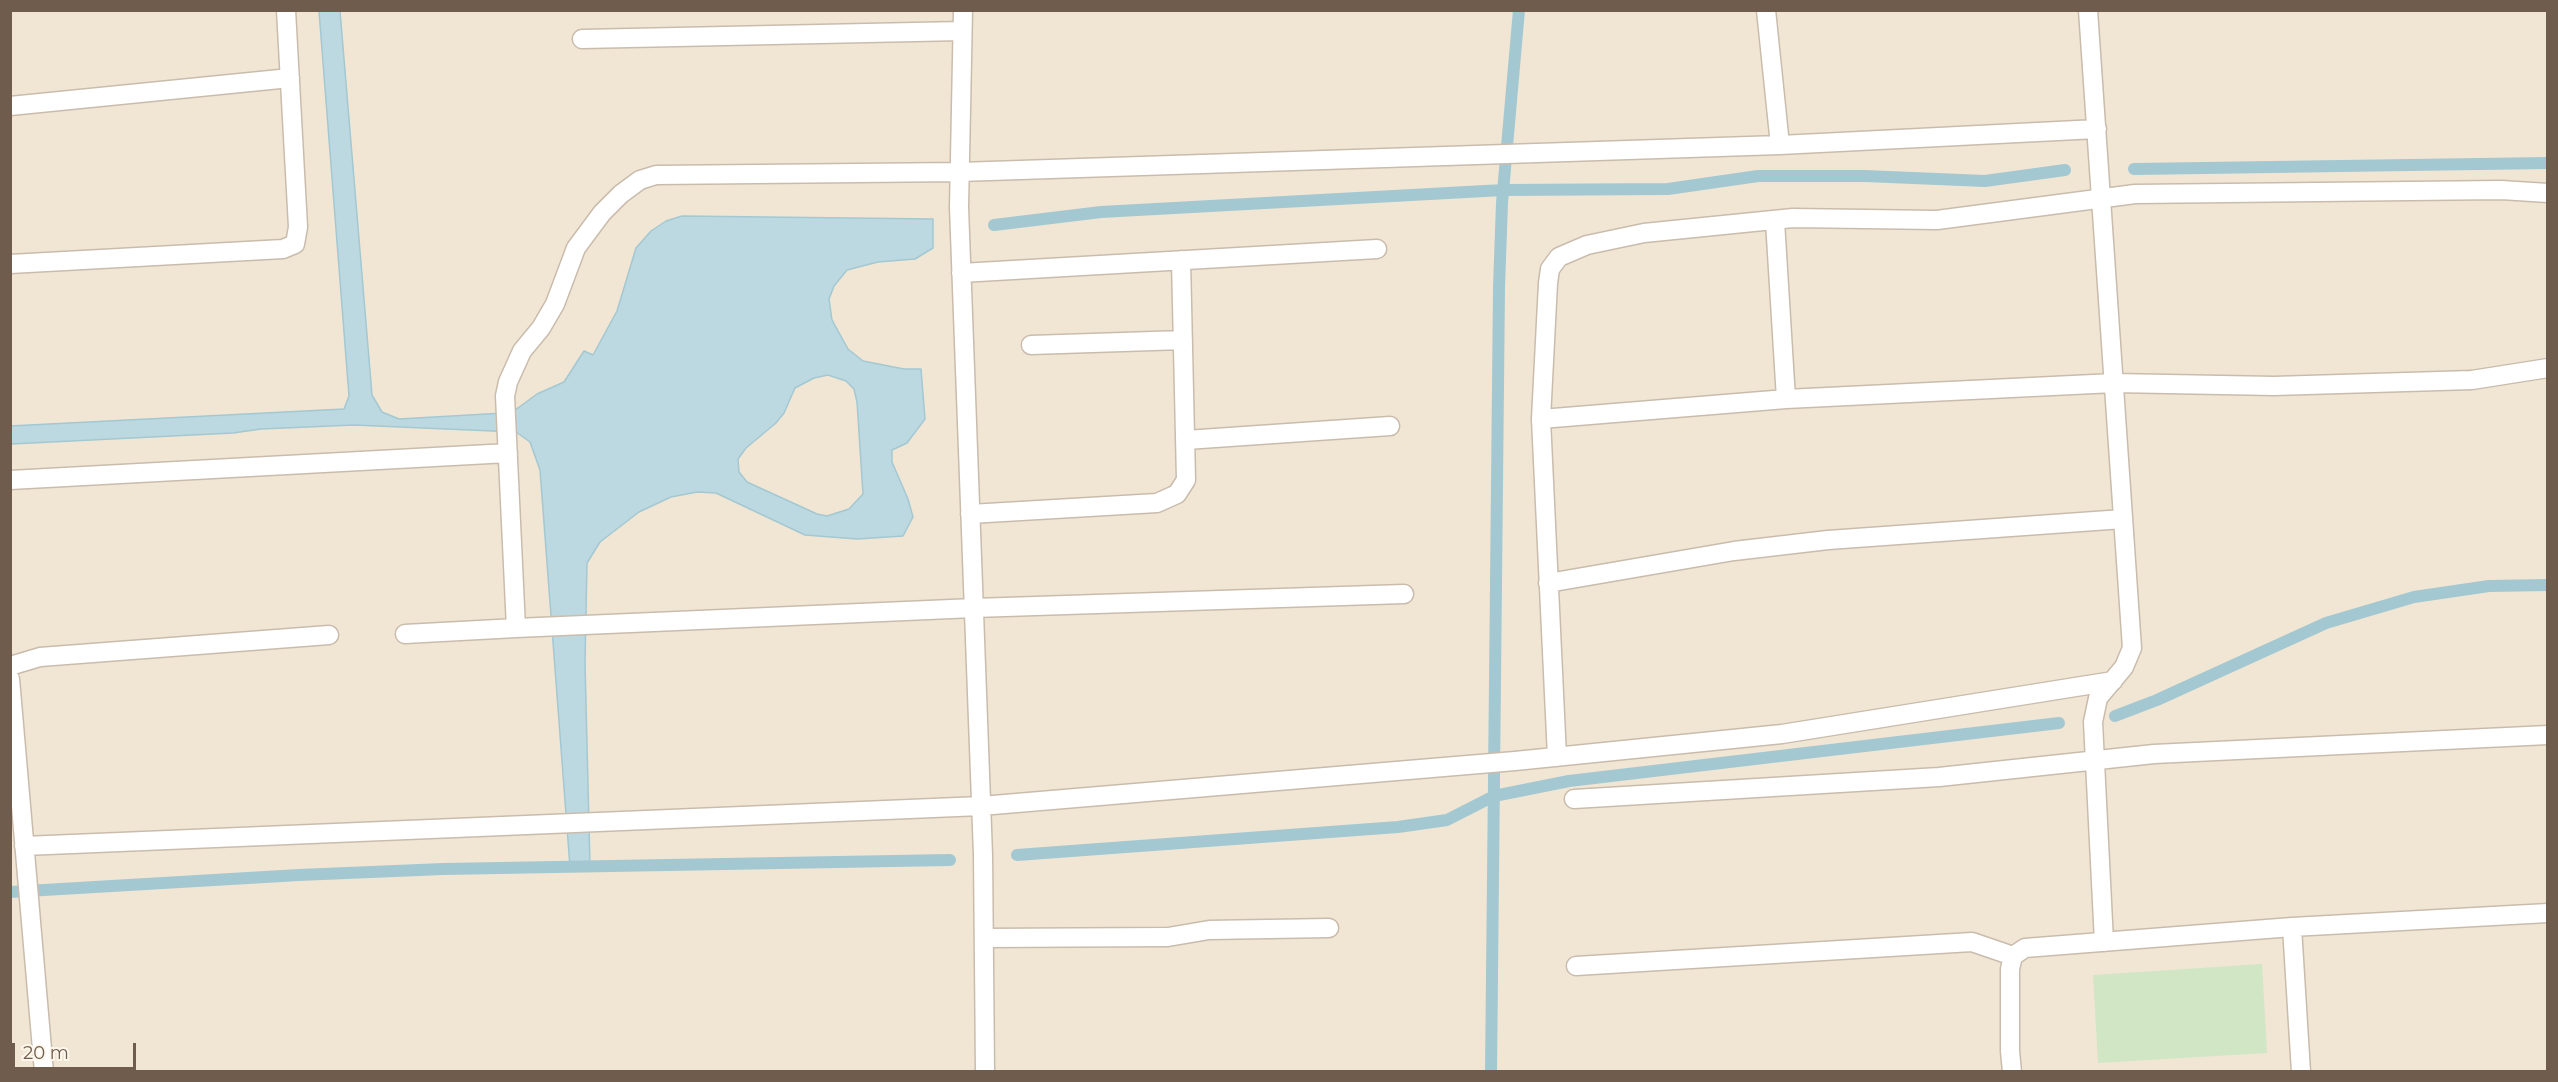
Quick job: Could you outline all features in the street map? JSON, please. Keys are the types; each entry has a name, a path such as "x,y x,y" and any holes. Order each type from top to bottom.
{"lane":[{"path":"10,264 283,249 294,244 298,227 286,10"},
{"path":"963,10 959,172 961,273 981,806 985,1071"},
{"path":"1766,10 1780,145"},
{"path":"2088,10 2132,648 2124,667 2098,698 2093,722 2104,942"},
{"path":"582,39 962,31"},
{"path":"10,106 290,78"},
{"path":"516,628 506,396 514,367 555,304 576,248 602,213 640,180 656,175 959,172 1780,145 2097,129"},
{"path":"1557,757 1541,419 1548,283 1550,269 1559,257 1587,245 1644,233 1775,221 1848,218 1937,220 2135,194 2501,190 2547,193"},
{"path":"1775,221 1786,399"},
{"path":"961,273 1377,249"},
{"path":"970,514 1157,503 1177,494 1186,480 1181,260"},
{"path":"1031,345 1183,340"},
{"path":"1541,419 1786,399 2114,383 2274,386 2472,380 2547,368"},
{"path":"1186,440 1390,426"},
{"path":"10,480 508,453"},
{"path":"1548,583 1734,551 1828,540 2123,519"},
{"path":"405,634 974,608 1404,594"},
{"path":"10,666 40,657 329,635"},
{"path":"10,680 44,1071"},
{"path":"24,846 981,806 1515,761 1782,734 2113,681"},
{"path":"1574,799 1939,777 2154,754 2547,735"},
{"path":"2013,956 2025,948 2292,927 2547,914"},
{"path":"2292,927 2301,1071"},
{"path":"984,938 1168,937 1209,930 1329,928"},
{"path":"1576,966 1972,942 2013,956"},
{"path":"2012,1071 2010,992 2013,956"}],"shaded area":[{"path":"11,11 2547,11 2547,1071 11,1071"}],"green space":[{"path":"2262,964 2267,1053 2098,1063 2093,975"}],"water":[{"path":"319,11 340,11 372,395 382,412 399,419 504,413 518,408 537,394 564,382 584,351 593,355 617,311 636,248 651,231 666,221 682,216 933,219 933,248 915,259 878,262 847,270 834,286 829,299 832,320 848,349 863,361 904,369 921,369 925,419 907,443 892,450 892,462 913,517 903,536 857,539 805,535 716,493 697,492 671,497 639,512 600,542 587,563 585,663 590,866 570,867 540,470 530,442 516,432 354,425 11,444 10,426 344,409 349,396","holes":["828,375 846,381 854,389 857,402 863,494 849,509 827,516 817,514 747,482 739,472 738,459 746,448 776,423 784,413 795,388 814,378"]}],"waterway":[{"path":"1491,1072 1499,287 1502,203 1519,10"},
{"path":"2134,169 2548,163"},
{"path":"994,225 1101,212 1503,190 1668,189 1758,176 1865,176 1985,181 2065,170"},
{"path":"2115,716 2157,700 2326,623 2414,597 2489,586 2548,585"},
{"path":"1017,855 1398,827 1447,820 1494,796 1569,781 2059,723"},
{"path":"10,892 443,869 950,860"}]}
